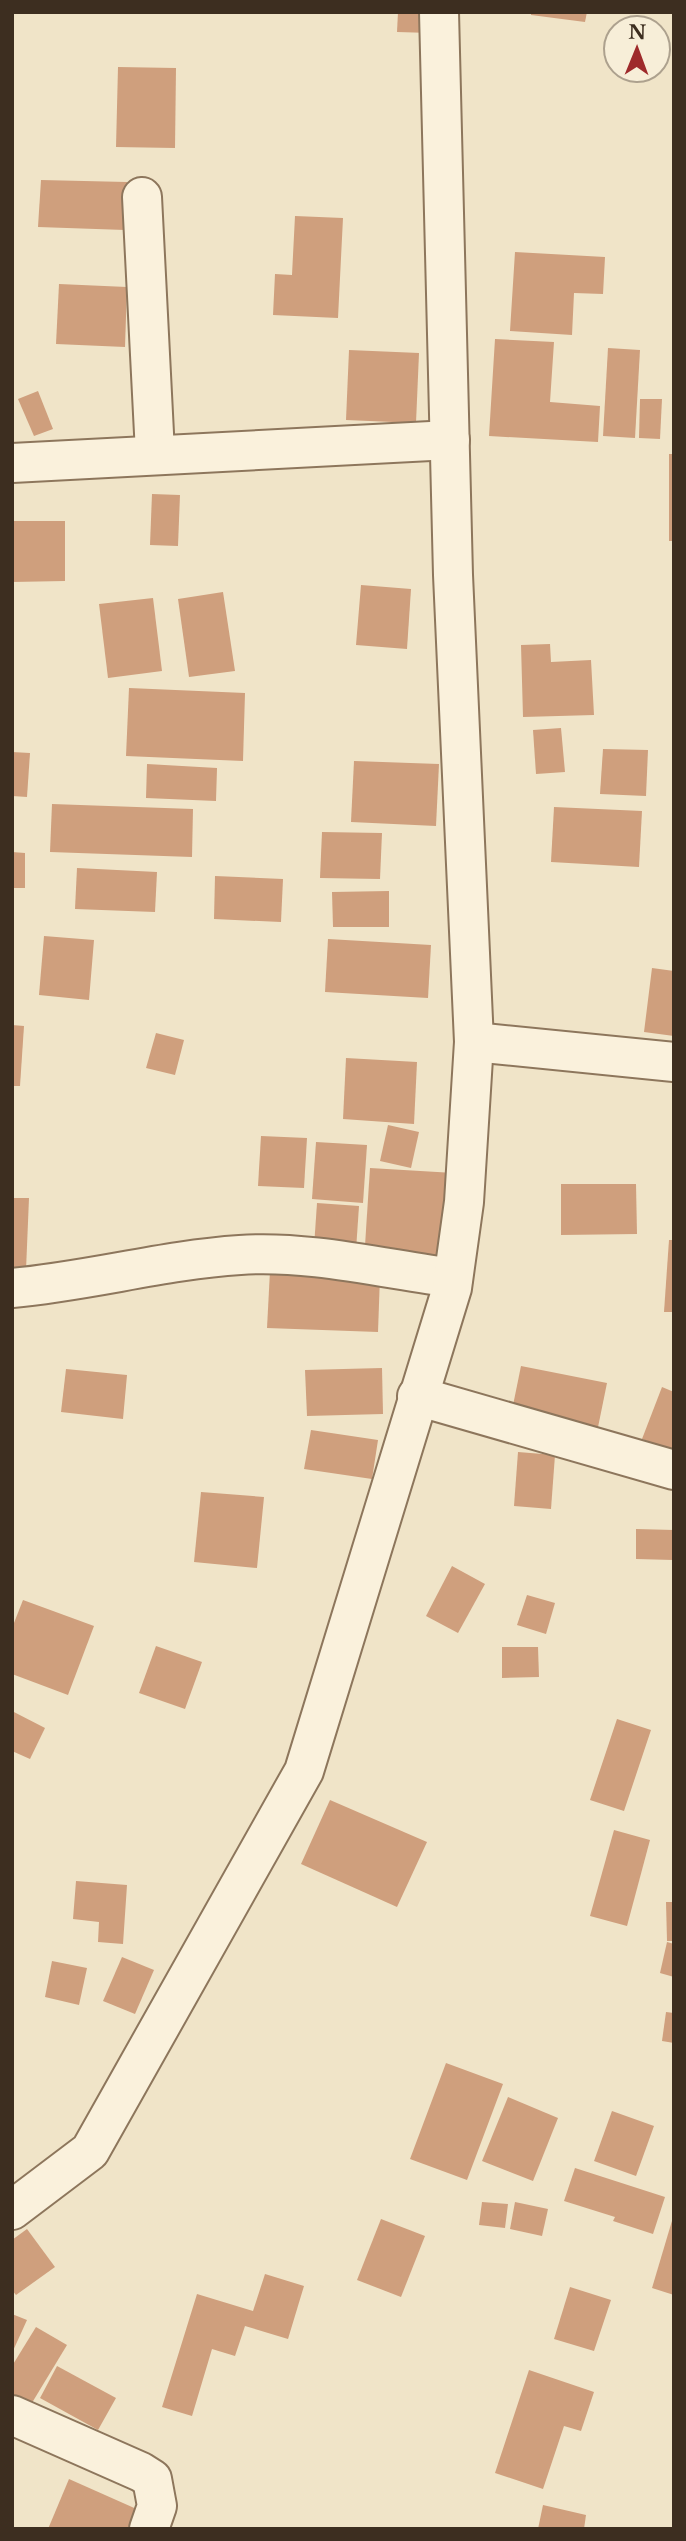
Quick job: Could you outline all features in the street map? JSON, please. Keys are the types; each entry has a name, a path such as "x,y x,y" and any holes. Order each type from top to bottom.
{"street":[{"path":"12,2210 90,2151 304,1770 453,1278 464,1202 474,1042 453,575 439,12"},
{"path":"142,197 155,453"},
{"path":"12,463 155,453 450,440"},
{"path":"474,1042 674,1062"},
{"path":"12,1288 61,1284 239,1255 279,1254 453,1278"},
{"path":"416,1396 674,1470"},
{"path":"12,2415 152,2479 158,2506 149,2529"}],"building":[{"path":"398,12 432,12 431,33 397,32"},
{"path":"531,12 587,12 585,22 531,15"},
{"path":"118,67 176,68 175,148 116,147"},
{"path":"41,180 127,182 125,230 38,227"},
{"path":"295,216 343,218 338,318 273,315 275,274 292,275"},
{"path":"515,252 605,257 603,294 574,293 572,335 510,331"},
{"path":"59,284 127,287 125,347 56,344"},
{"path":"495,339 554,342 550,402 600,406 598,442 489,436"},
{"path":"608,348 640,350 635,438 603,436"},
{"path":"349,350 419,353 416,423 346,420"},
{"path":"38,391 53,429 34,436 18,399"},
{"path":"640,399 662,399 660,439 639,438"},
{"path":"669,454 674,454 674,541 669,541"},
{"path":"152,494 180,495 178,546 150,545"},
{"path":"12,521 65,521 65,581 12,582"},
{"path":"361,585 411,589 407,649 356,645"},
{"path":"223,592 235,671 189,677 178,599"},
{"path":"153,598 162,671 108,678 99,604"},
{"path":"550,644 551,662 591,660 594,715 523,717 521,645"},
{"path":"129,688 245,693 243,761 126,756"},
{"path":"561,728 565,772 536,774 533,730"},
{"path":"603,749 648,750 646,796 600,794"},
{"path":"12,752 30,753 27,797 12,796"},
{"path":"354,761 439,764 436,826 351,822"},
{"path":"147,764 217,768 216,801 146,798"},
{"path":"52,804 193,809 192,857 50,852"},
{"path":"554,807 642,811 639,867 551,862"},
{"path":"322,832 382,833 380,879 320,878"},
{"path":"12,852 25,853 25,888 12,888"},
{"path":"77,868 157,872 155,912 75,909"},
{"path":"215,876 283,879 281,922 214,919"},
{"path":"389,891 389,927 333,927 332,892"},
{"path":"44,936 94,940 89,1000 39,995"},
{"path":"328,939 431,945 428,998 325,992"},
{"path":"652,968 674,971 674,1036 644,1032"},
{"path":"12,1025 24,1026 20,1086 12,1086"},
{"path":"156,1033 184,1040 175,1075 146,1068"},
{"path":"346,1058 417,1062 414,1124 343,1119"},
{"path":"388,1125 419,1132 411,1168 380,1161"},
{"path":"261,1136 307,1138 304,1188 258,1186"},
{"path":"316,1142 367,1145 363,1203 312,1199"},
{"path":"370,1168 454,1173 448,1266 364,1261"},
{"path":"561,1184 636,1184 637,1234 561,1235"},
{"path":"12,1198 29,1198 26,1270 12,1269"},
{"path":"317,1203 359,1206 356,1250 314,1247"},
{"path":"669,1240 674,1240 674,1312 664,1312"},
{"path":"270,1271 380,1276 378,1332 267,1328"},
{"path":"521,1366 607,1383 596,1437 510,1420"},
{"path":"382,1368 383,1414 307,1416 305,1370"},
{"path":"66,1369 127,1375 123,1419 61,1412"},
{"path":"662,1387 674,1392 674,1451 642,1439"},
{"path":"311,1430 378,1440 372,1479 304,1469"},
{"path":"518,1452 555,1455 551,1509 514,1506"},
{"path":"201,1492 264,1497 257,1568 194,1562"},
{"path":"636,1529 674,1530 673,1560 636,1559"},
{"path":"452,1566 485,1584 458,1633 426,1616"},
{"path":"527,1595 555,1603 546,1634 517,1625"},
{"path":"23,1600 94,1626 68,1695 12,1674 12,1628"},
{"path":"156,1646 202,1662 185,1709 139,1693"},
{"path":"502,1647 538,1647 539,1677 502,1678"},
{"path":"12,1711 45,1728 30,1759 12,1751"},
{"path":"617,1719 651,1730 624,1811 590,1800"},
{"path":"330,1800 427,1842 397,1907 301,1864"},
{"path":"614,1830 650,1840 627,1926 590,1916"},
{"path":"76,1881 127,1885 123,1944 98,1942 99,1922 73,1919"},
{"path":"666,1902 674,1902 674,1941 667,1941"},
{"path":"667,1942 674,1944 674,1977 660,1973"},
{"path":"122,1957 154,1970 135,2014 103,2001"},
{"path":"52,1961 87,1968 79,2005 45,1997"},
{"path":"666,2012 674,2013 674,2043 662,2041"},
{"path":"446,2063 503,2084 467,2180 410,2159"},
{"path":"508,2097 558,2118 533,2181 482,2161"},
{"path":"612,2111 654,2126 636,2176 594,2161"},
{"path":"575,2168 665,2197 653,2234 613,2221 615,2217 564,2201"},
{"path":"482,2202 508,2204 505,2228 479,2225"},
{"path":"515,2202 548,2209 542,2236 510,2229"},
{"path":"674,2214 674,2295 652,2288"},
{"path":"381,2219 425,2236 401,2297 357,2280"},
{"path":"27,2229 55,2267 16,2295 12,2290 12,2240"},
{"path":"265,2274 304,2286 288,2339 245,2326 235,2356 212,2349 192,2416 162,2407 197,2294 253,2311"},
{"path":"570,2287 611,2300 594,2351 554,2339"},
{"path":"12,2314 27,2320 12,2353"},
{"path":"36,2327 67,2345 24,2416 12,2409 12,2366"},
{"path":"57,2366 116,2398 98,2430 40,2398"},
{"path":"529,2370 594,2392 581,2431 564,2426 543,2489 495,2473"},
{"path":"69,2479 141,2511 133,2529 48,2529"},
{"path":"543,2505 586,2515 584,2529 538,2529"}]}
